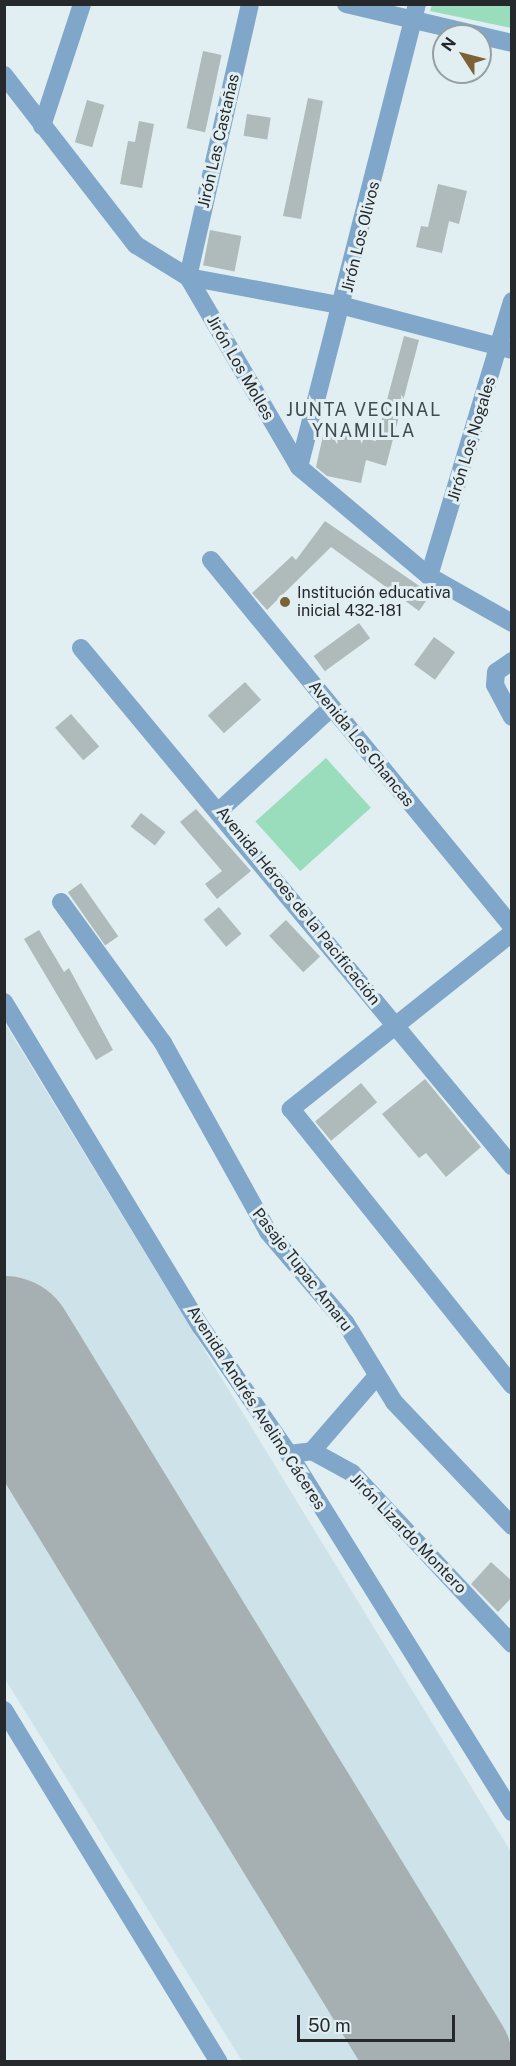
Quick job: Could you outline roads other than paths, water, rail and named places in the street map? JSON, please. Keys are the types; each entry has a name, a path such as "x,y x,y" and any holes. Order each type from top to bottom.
{"street":[{"path":"42,126 82,4"},
{"name":"Jirón Las Castañas","path":"188,277 250,4"},
{"path":"346,4 416,12 512,43"},
{"name":"Jirón Los Olivos","path":"299,467 344,306 416,12"},
{"name":"Jirón Los Molles","path":"4,75 136,245 188,277 299,467 429,576 512,623"},
{"path":"188,277 344,306 506,349"},
{"name":"Jirón Los Nogales","path":"429,576 506,349 512,301"},
{"name":"Avenida Los Chancas","path":"212,560 512,926"},
{"name":"Avenida Héroes de la Pacificación","path":"81,648 219,811 512,1166"},
{"path":"512,661 496,672 495,685 512,717"},
{"path":"219,811 331,708"},
{"name":"Pasaje Tupac Amaru","path":"61,902 163,1043 268,1232 345,1322 376,1377 512,1526"},
{"path":"512,933 291,1109 512,1385"},
{"name":"Avenida Andrés Avelino Cáceres","path":"4,1002 201,1327 289,1454 512,1812"},
{"path":"289,1454 312,1451 376,1377"},
{"name":"Jirón Lizardo Montero","path":"312,1451 358,1479 512,1644"},
{"path":"4,1710 219,2061"}],"place":[{"name":"Institución educativa inicial 432-181","path":"285,602"}],"district":[{"name":"JUNTA VECINAL YNAMILLA","path":"364,421"}]}
